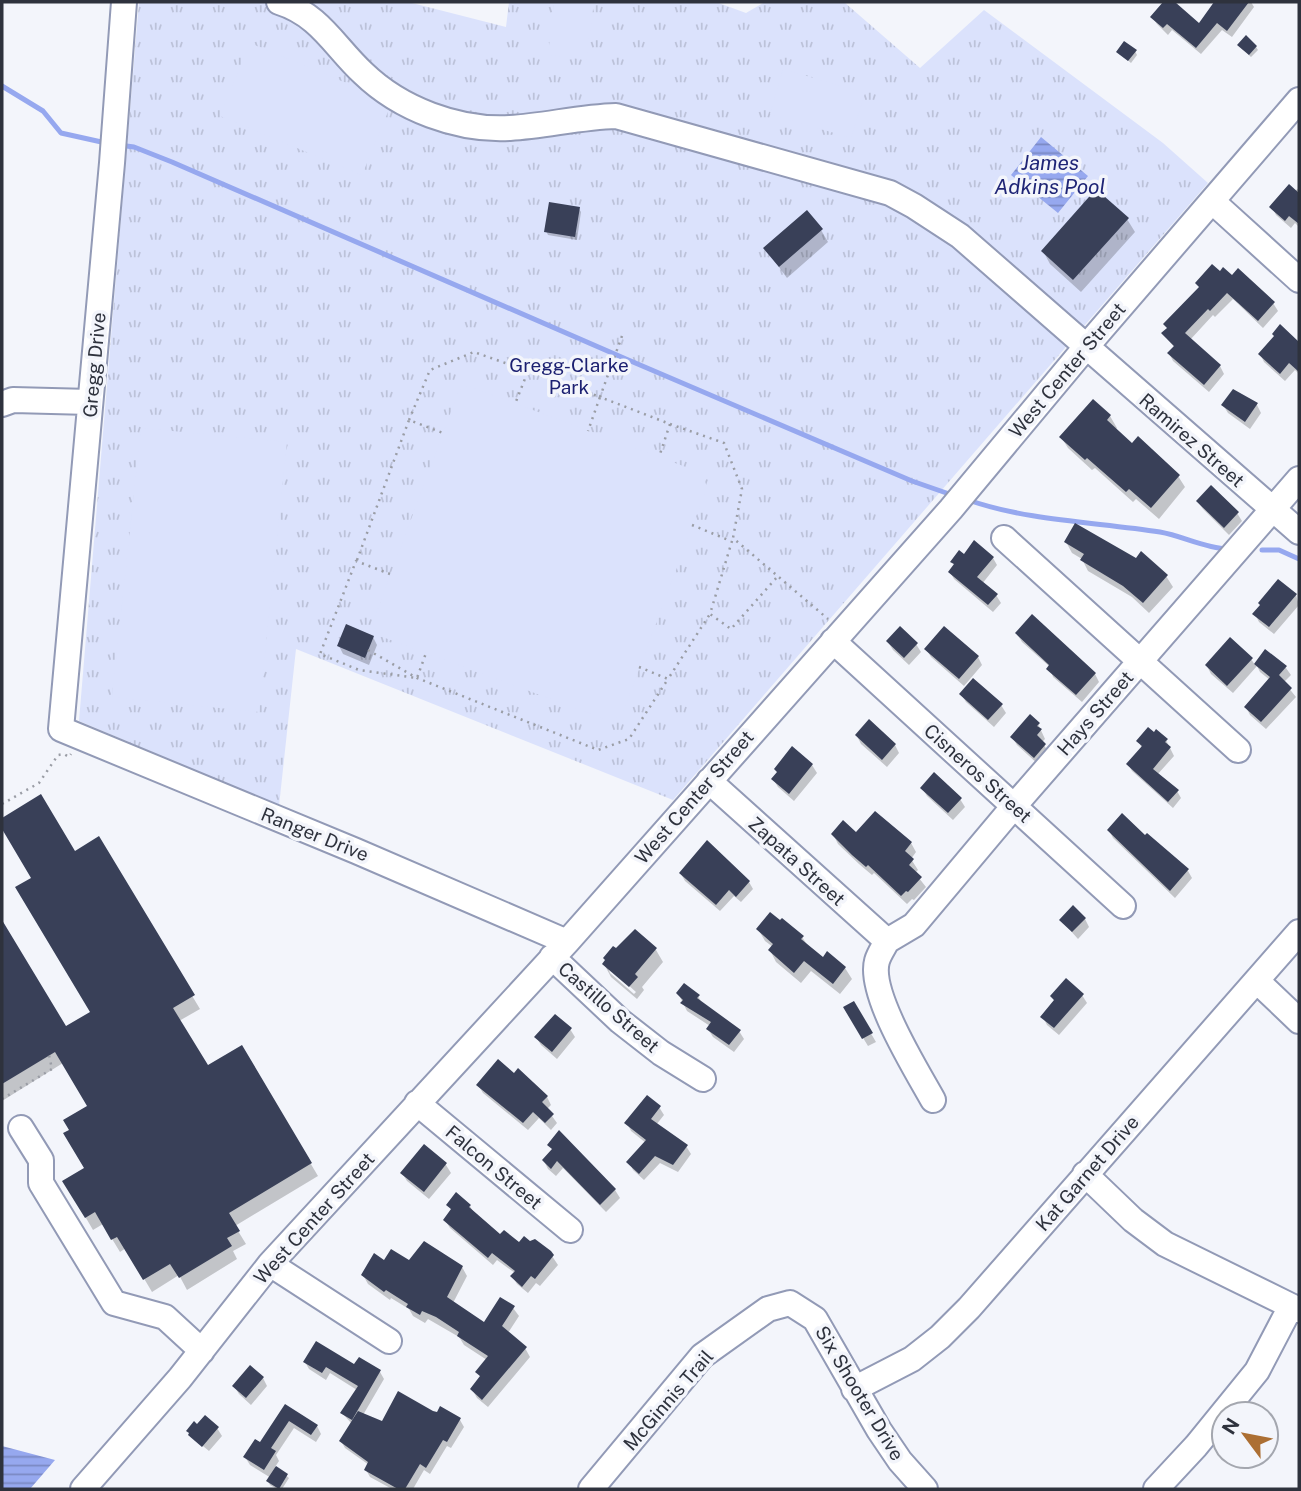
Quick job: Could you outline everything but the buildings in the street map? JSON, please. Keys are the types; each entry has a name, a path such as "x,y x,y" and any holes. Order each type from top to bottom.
{"street":[{"name":"Gregg Drive","path":"61,729 124,2"},
{"name":"Ramirez Street","path":"279,2 295,7 314,19 363,74 386,92 450,121 506,128 615,116 890,193 960,236 1299,532"},
{"name":"West Center Street","path":"83,1489 202,1351 270,1264 559,949 951,509 1086,347 1299,100"},
{"path":"1213,202 1299,280"},
{"path":"2,404 13,400 90,402"},
{"name":"Hays Street","path":"887,941 914,925 1299,479"},
{"path":"1004,538 1238,750"},
{"name":"Cisneros Street","path":"837,636 1014,806 1124,906"},
{"name":"Ranger Drive","path":"61,729 344,845 559,949"},
{"name":"Zapata Street","path":"709,781 887,941"},
{"name":"Kat Garnet Drive","path":"855,1389 912,1359 940,1337 969,1308 1299,932"},
{"path":"887,941 876,963 881,998 933,1100"},
{"name":"Castillo Street","path":"559,949 620,1021 661,1054 703,1079"},
{"path":"1257,981 1299,1021"},
{"name":"Falcon Street","path":"417,1103 570,1230"},
{"path":"21,1129 41,1160 41,1183 114,1303 165,1317 202,1351"},
{"path":"1085,1174 1133,1220 1165,1244 1295,1308 1257,1371 1196,1446 1156,1489"},
{"path":"270,1264 389,1341"},
{"name":"Six Shooter Drive","path":"790,1303 815,1320 900,1461 926,1489"},
{"name":"McGinnis Trail","path":"591,1489 702,1356 768,1309 790,1303"}],"path":[{"path":"588,431 622,336"},
{"path":"368,650 417,678 598,750 629,739 710,614 732,540 742,489 724,443 474,352 430,370 320,654 359,670 417,678"},
{"path":"515,404 527,371"},
{"path":"409,420 443,433"},
{"path":"659,457 670,424"},
{"path":"692,525 732,540 778,576 837,636"},
{"path":"356,561 390,574"},
{"path":"710,614 731,629 778,576"},
{"path":"417,678 426,653"},
{"path":"639,667 668,679"},
{"path":"2,804 39,783 58,755 69,757 73,751"},
{"path":"2,1099 52,1069 49,1055"}],"green space":[{"name":"Gregg-Clarke Park","path":"139,2 408,2 506,27 509,2 716,2 746,13 765,2 844,2 920,68 984,10 1163,143 1208,183 673,800 296,649 279,806 79,721"},
{"path":"554,2 594,2 586,60 548,55"},
{"path":"250,43 392,102 362,175 220,116"},
{"path":"783,69 865,93 851,138 770,114"},
{"path":"468,386 702,473 707,487 622,715 608,720 377,635 373,622 459,390"},
{"path":"141,428 287,442 259,712 112,697"}],"water":[{"name":"James Adkins Pool","path":"1041,137 1088,176 1058,213 1011,175"},
{"path":"2,1446 55,1460 30,1489 2,1489"}],"waterway":[{"path":"2,86 43,111 61,133 106,143"},
{"path":"119,145 134,147 172,162 912,481 955,496"},
{"path":"968,500 1038,517 1160,532 1228,549"},
{"path":"1262,550 1279,550 1299,559"}]}
